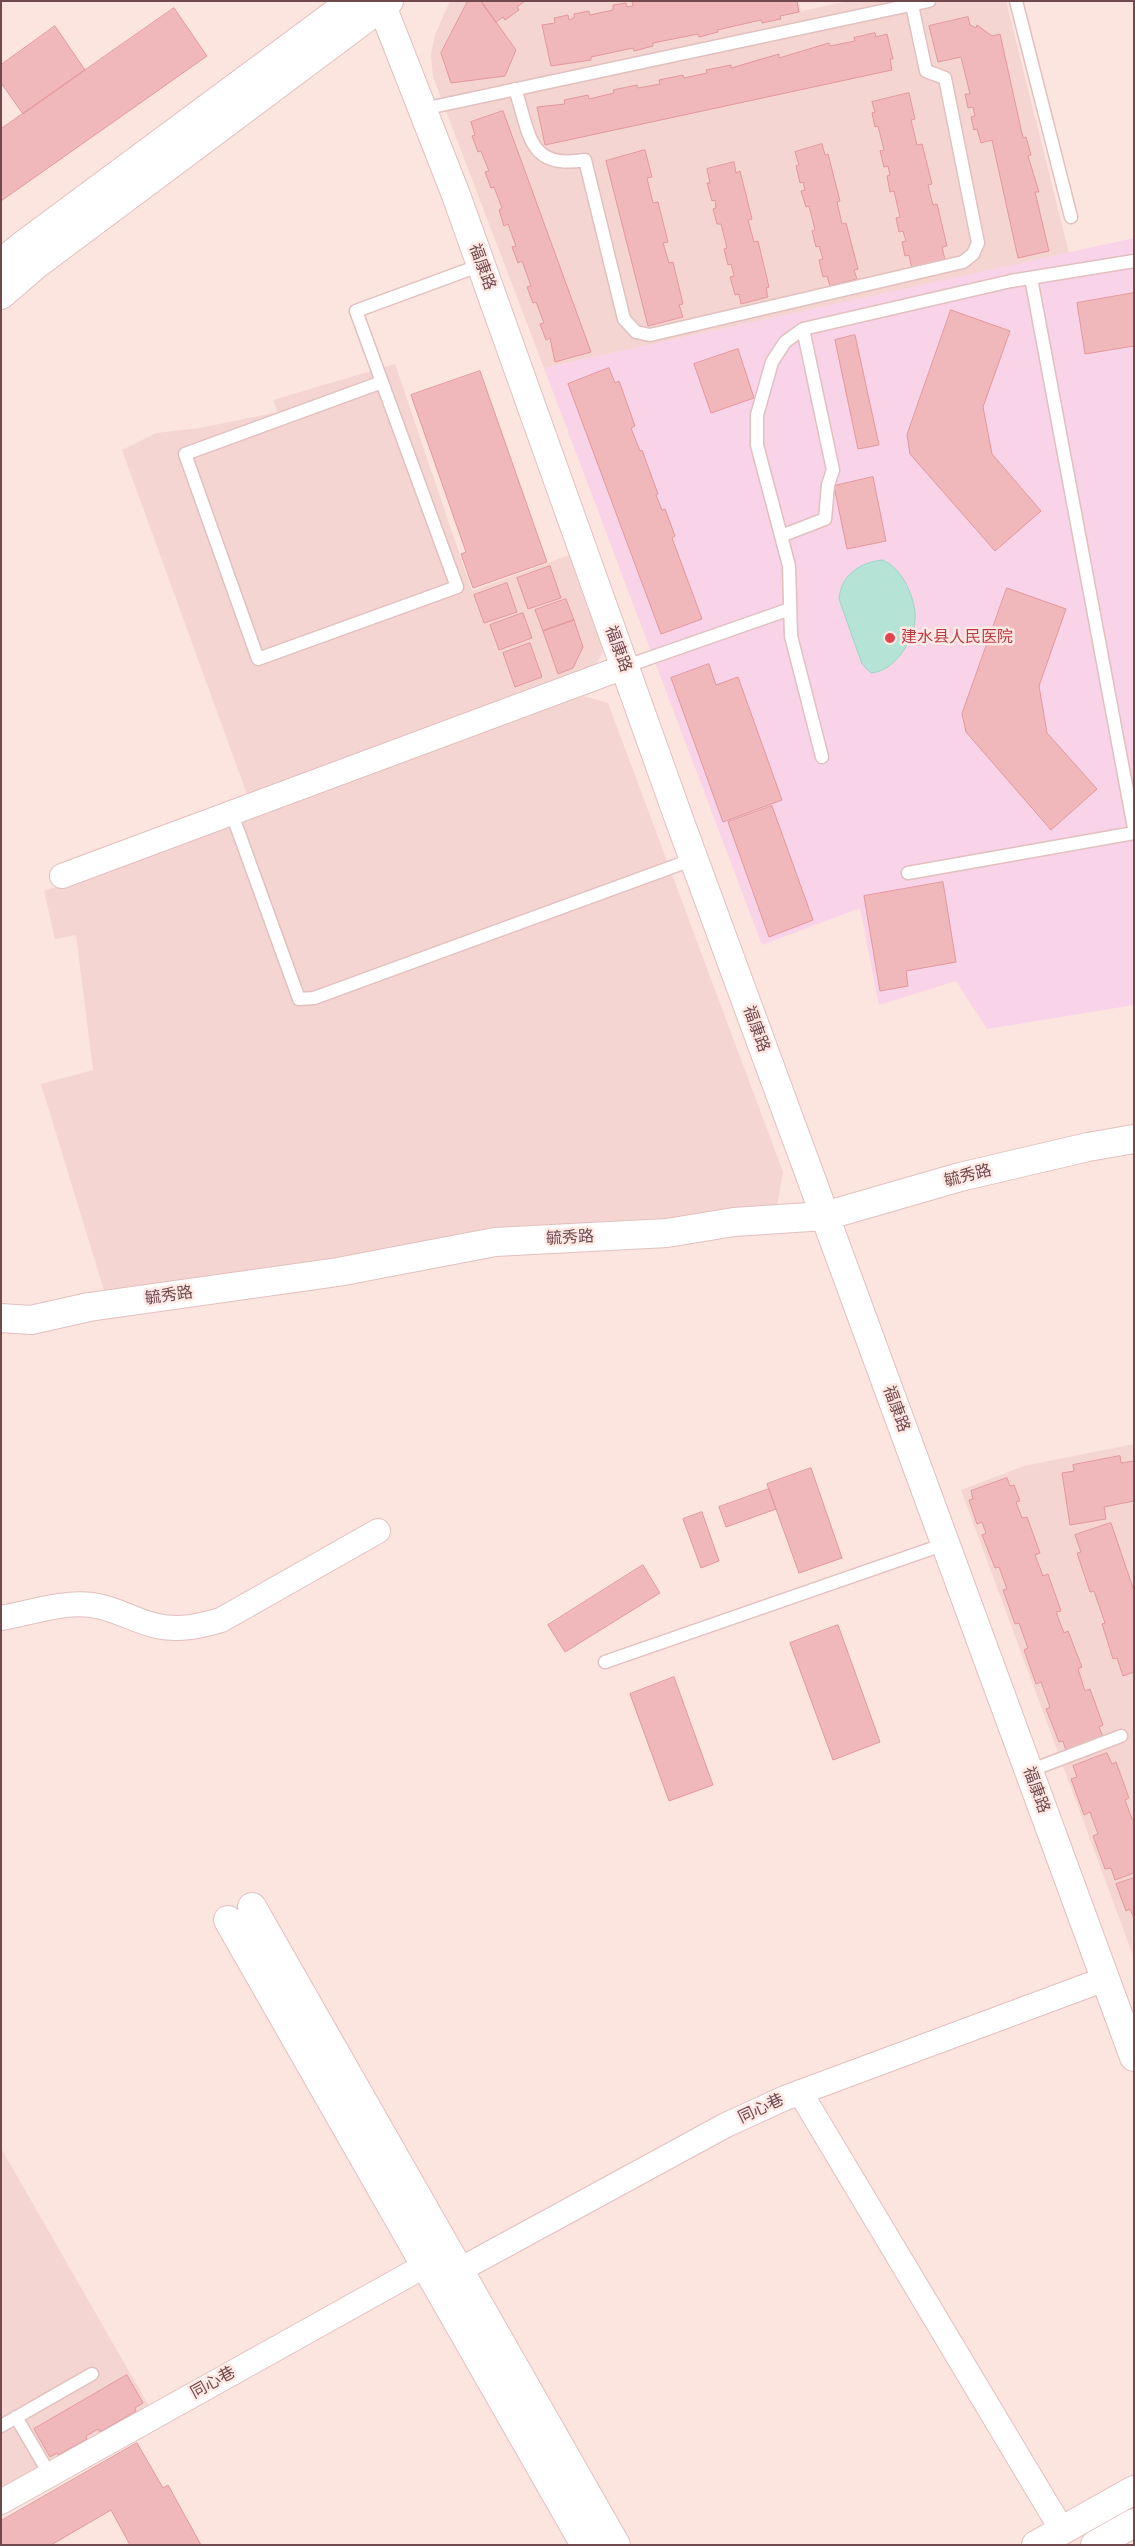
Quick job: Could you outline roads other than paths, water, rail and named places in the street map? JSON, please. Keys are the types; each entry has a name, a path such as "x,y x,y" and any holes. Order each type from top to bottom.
{"street":[{"path":"1,264 23,245 352,1"},
{"path":"1,295 37,264 384,3"},
{"name":"福康路","path":"384,3 481,265 694,859 1134,2057"},
{"path":"62,876 624,667"},
{"name":"毓秀路","path":"1,1318 31,1320 89,1307 338,1272 495,1242 667,1233 734,1222 825,1216 960,1177 1088,1147 1134,1139"},
{"path":"1,1618 66,1606 90,1605 107,1608 158,1626 182,1629 196,1627 221,1620 378,1531"},
{"path":"252,1907 616,2545"},
{"path":"228,1920 585,2545"},
{"name":"同心巷","path":"1,2502 431,2274 460,2270 726,2125 800,2092 1105,1979"},
{"path":"800,2092 1062,2530"},
{"path":"1036,2545 1134,2490"},
{"path":"1095,2545 1134,2523"}],"lane":[{"path":"423,109 929,1"},
{"path":"1016,1 1071,217"},
{"path":"515,89 538,152 548,160 565,162 585,160 624,319 636,332 650,335 963,262 973,254 978,243 945,78 926,71 912,5"},
{"path":"822,757 791,636 788,566 757,446 757,415 772,362 785,342 803,329 1031,278 1134,261"},
{"path":"382,382 185,454 258,659 457,587 382,382 356,311 481,265"},
{"path":"1031,278 1134,828"},
{"path":"781,536 825,519 828,485 833,470 803,329"},
{"path":"624,667 790,609"},
{"path":"232,814 299,1000 314,998 694,859"},
{"path":"908,874 1134,832"},
{"path":"605,1662 945,1544"},
{"path":"1029,1771 1121,1736"},
{"path":"1,2426 92,2374"},
{"path":"16,2417 50,2475"}],"water":[{"path":"882,560 895,568 909,589 914,605 915,622 909,642 903,651 889,666 871,673 862,664 839,599 840,591 847,577 859,567"}],"place":[{"name":"建水县人民医院","path":"890,638"}]}
